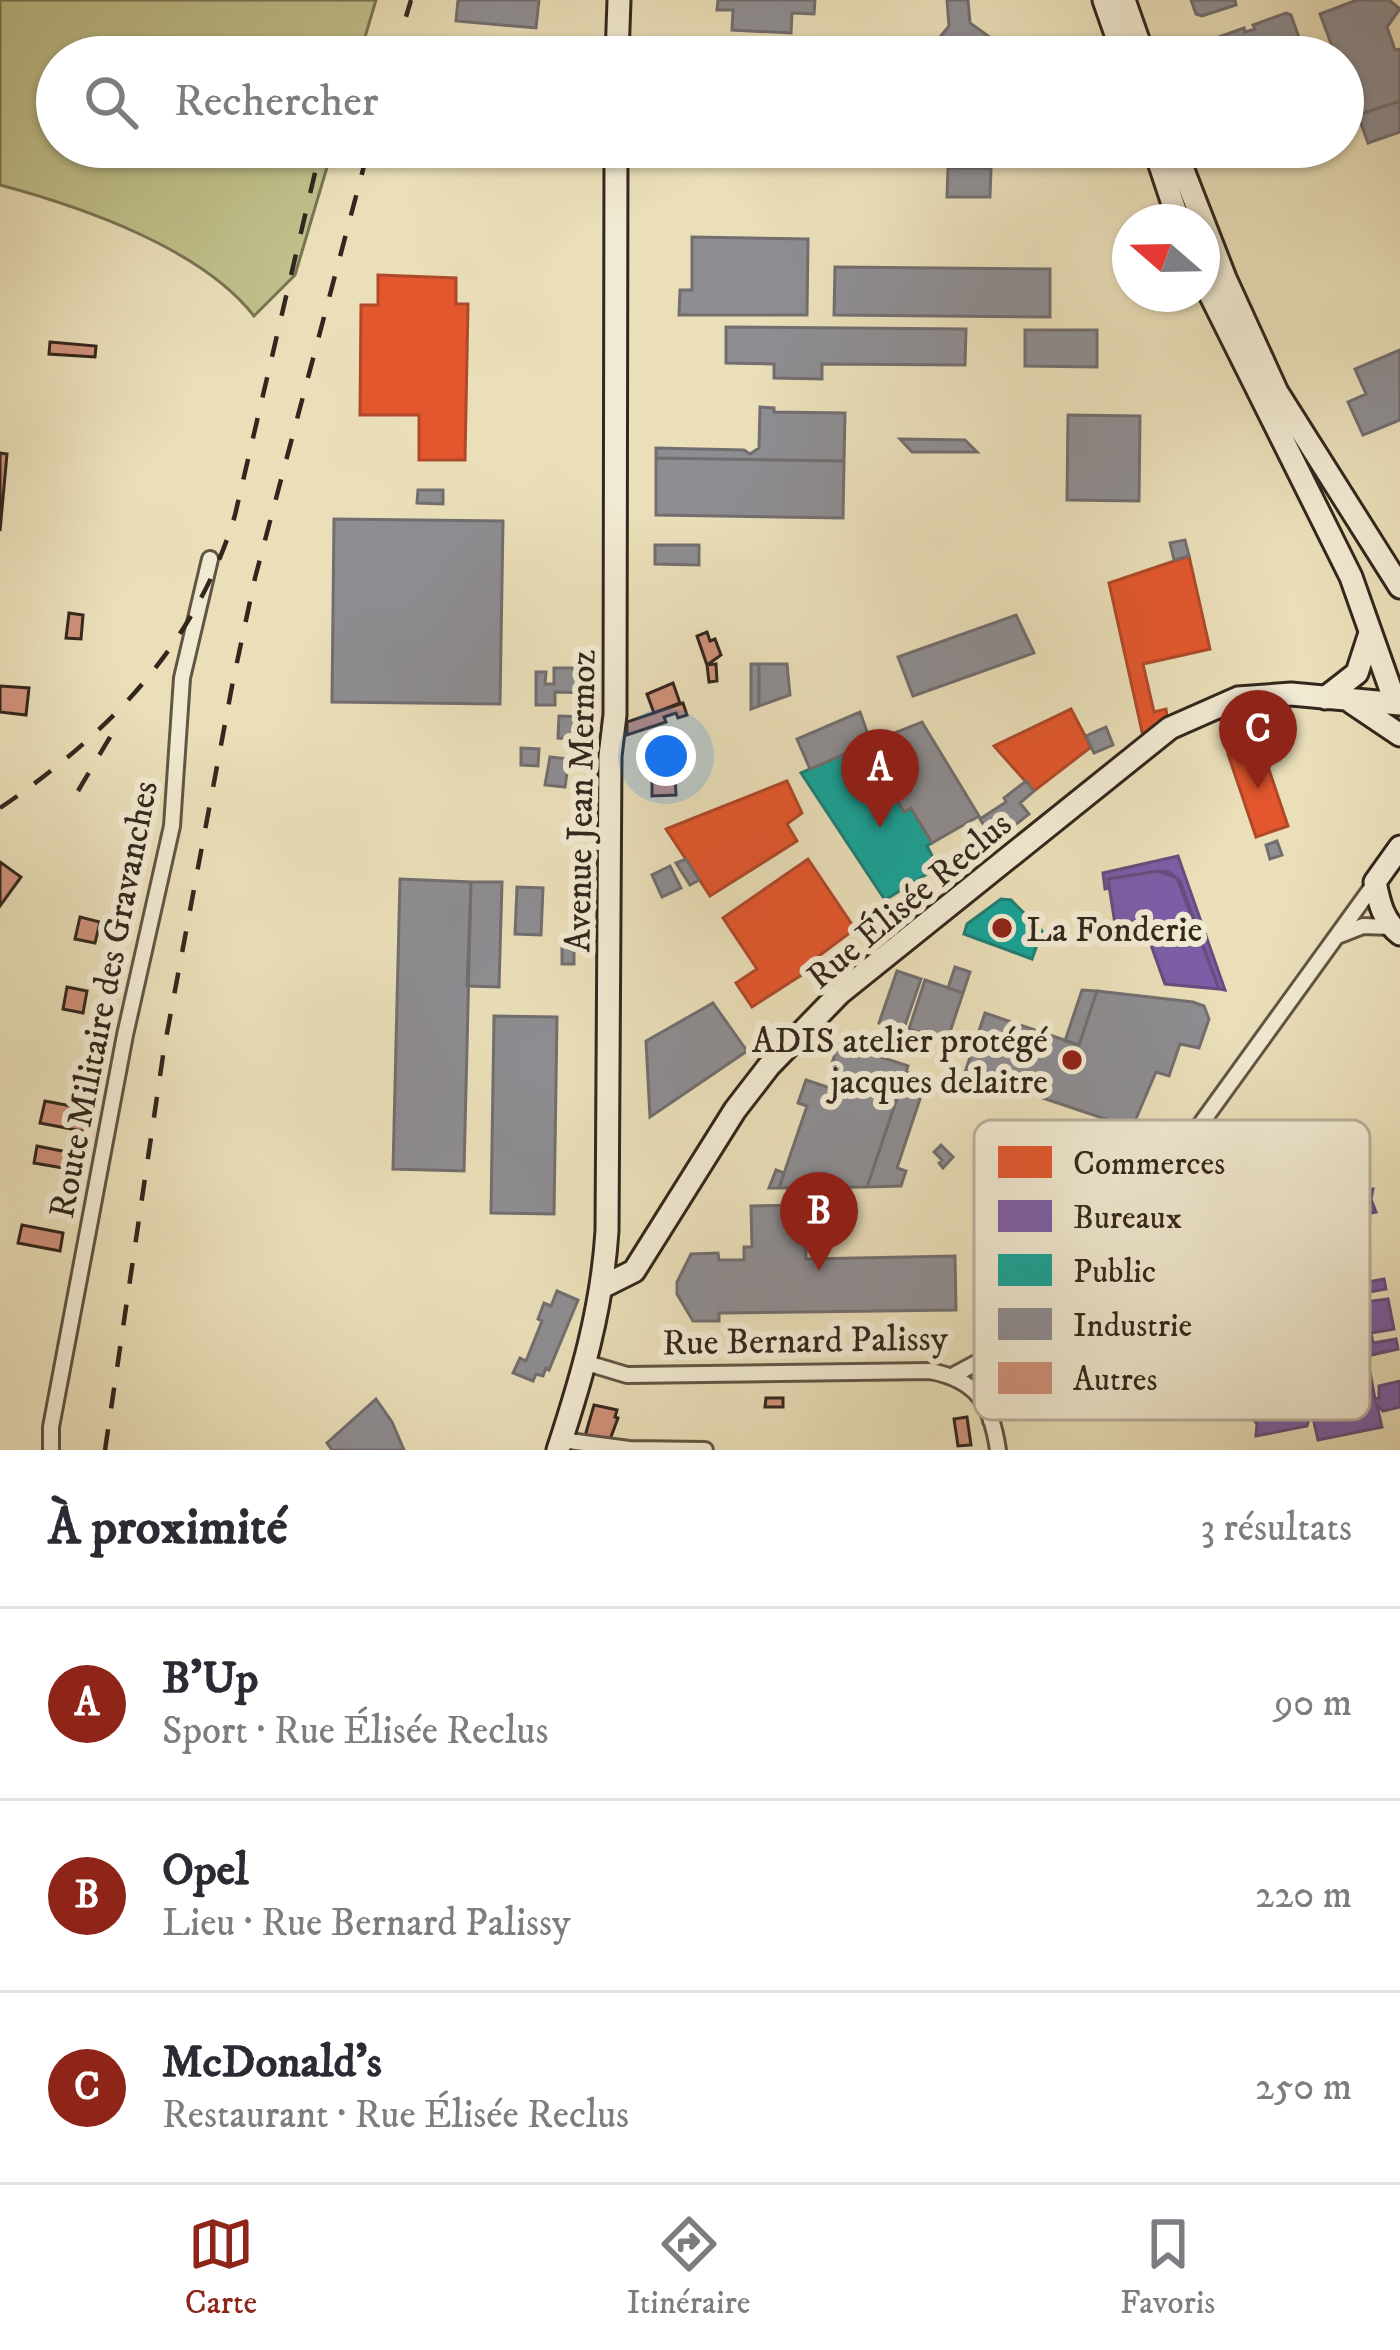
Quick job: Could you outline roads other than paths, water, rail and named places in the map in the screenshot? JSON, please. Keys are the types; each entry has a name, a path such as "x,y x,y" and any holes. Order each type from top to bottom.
{"main road":[{"path":"618,36 619,0"},
{"path":"1104,0 1117,36"},
{"path":"1124,0 1137,36"},
{"name":"Avenue Jean Mermoz","path":"559,1445 587,1363 604,1286 608,1202 616,168"},
{"path":"1161,168 1174,204"},
{"path":"1182,168 1277,392 1400,587"},
{"path":"1219,312 1351,577 1392,693 1400,701"},
{"path":"1370,632 1357,673 1335,699 1400,735"},
{"name":"Rue Élisée Reclus","path":"604,1286 634,1270 735,1110 769,1066 840,993 1169,728 1238,698 1291,694 1400,701"},
{"name":"Rue Bernard Palissy","path":"1375,882 1400,847"},
{"path":"1375,882 1380,906 1395,931"}],"street":[{"name":"Route Militaire des Gravanches","path":"50,1450 125,1035 172,826 182,678 210,559"},
{"name":"Rue Bernard Palissy","path":"1204,1120 1375,882"},
{"path":"1335,937 1363,926 1395,931"},
{"name":"Rue Bernard Palissy","path":"587,1363 627,1375 930,1371 954,1376 974,1365"},
{"path":"954,1376 974,1389"},
{"path":"991,1421 998,1450"},
{"path":"559,1445 705,1450"}],"railway":[{"path":"400,36 411,0"},
{"path":"0,808 112,717 173,644 198,604 235,515 316,168"},
{"path":"105,1450 164,1049 233,681 255,578 363,168"},
{"path":"78,791 113,732"}],"place":[{"name":"McDonald's","path":"1258,789"},
{"name":"B'Up","path":"880,828"},
{"name":"La Fonderie","path":"1002,928"},
{"name":"ADIS atelier protégé jacques delaitre","path":"1072,1060"},
{"name":"Opel","path":"819,1271"}]}
